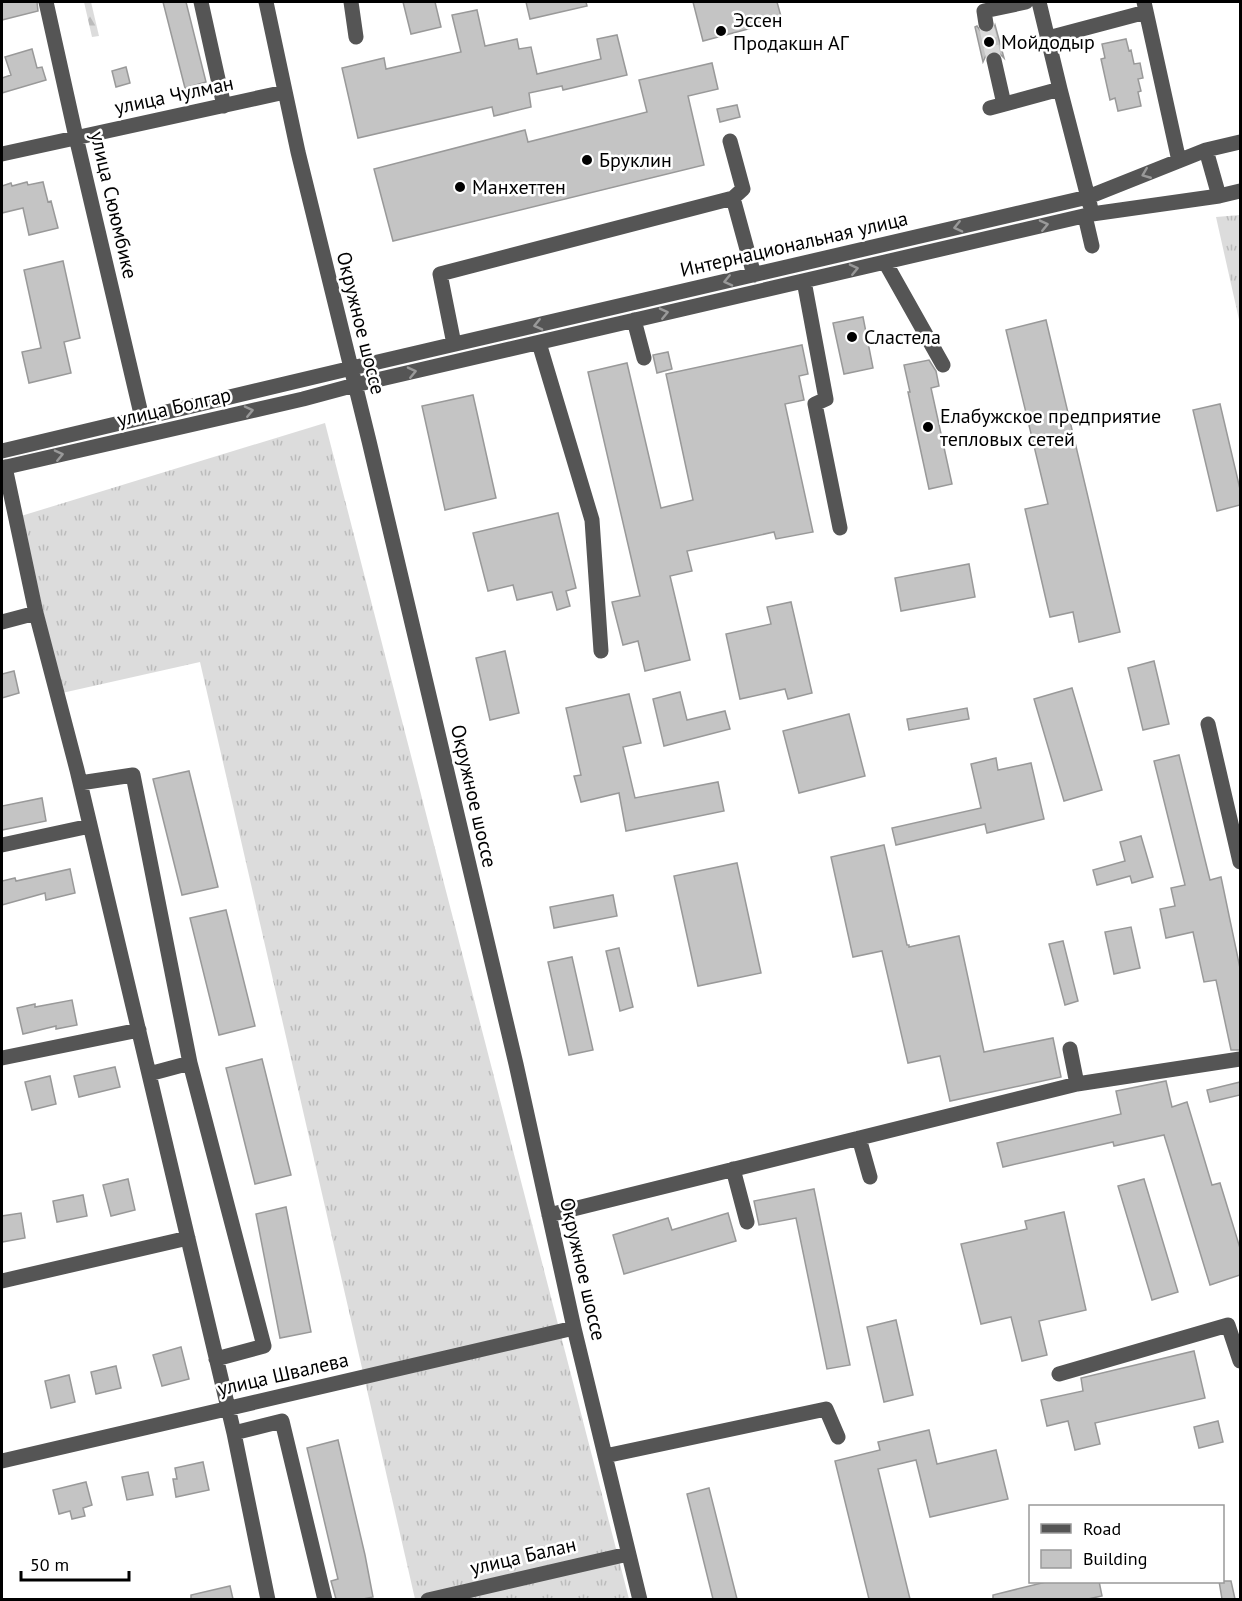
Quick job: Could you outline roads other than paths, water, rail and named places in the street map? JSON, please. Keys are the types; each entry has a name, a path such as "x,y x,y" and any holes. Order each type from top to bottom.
{"street":[{"name":"улица Сююмбике","path":"46,2 142,418"},
{"path":"201,2 224,106"},
{"name":"Окружное шоссе","path":"266,2 298,152 352,368 494,972 574,1328 640,1599"},
{"path":"351,2 356,37"},
{"path":"986,24 984,11 1026,2"},
{"path":"1040,2 1088,197 1092,246"},
{"path":"1048,38 1145,7 1179,161"},
{"path":"994,60 997,106 1060,89"},
{"name":"улица Чулман","path":"2,154 285,92"},
{"path":"454,344 440,274 733,198 743,189 730,141"},
{"name":"Интернациональная улица","path":"352,368 1088,197 1206,150 1240,142"},
{"path":"1206,150 1219,196"},
{"name":"Интернациональная улица","path":"355,385 1089,215 1240,191"},
{"path":"733,198 754,274"},
{"path":"885,262 943,365"},
{"path":"804,281 826,399 814,404 840,528"},
{"path":"634,320 644,358"},
{"path":"539,343 592,520 601,651"},
{"name":"улица Болгар","path":"2,451 352,368"},
{"name":"улица Болгар","path":"4,467 303,399 355,385"},
{"path":"4,467 36,613 80,783 234,1433 268,1599"},
{"path":"2,622 36,613"},
{"path":"1208,724 1240,862"},
{"path":"80,783 133,775 190,1063 264,1346 216,1359"},
{"path":"2,845 90,826"},
{"path":"2,1059 139,1030"},
{"path":"1070,1049 1077,1084"},
{"path":"549,1215 1077,1084 1240,1059"},
{"path":"149,1074 190,1063"},
{"path":"860,1138 870,1177"},
{"path":"734,1169 747,1222"},
{"path":"2,1281 188,1238"},
{"path":"1059,1374 1228,1325 1240,1361"},
{"name":"улица Швалева","path":"2,1461 574,1328"},
{"path":"605,1456 826,1409 838,1437"},
{"path":"234,1433 282,1421 325,1599"},
{"name":"улица Балан","path":"428,1599 628,1554"}],"tunnel":[{"path":"986,24 994,60"}],"place":[{"name":"Эссен Продакшн АГ","path":"721,31"},
{"name":"Мойдодыр","path":"989,42"},
{"name":"Бруклин","path":"587,160"},
{"name":"Манхеттен","path":"460,187"},
{"name":"Сластела","path":"852,337"},
{"name":"Елабужское предприятие тепловых сетей","path":"928,427"}]}
